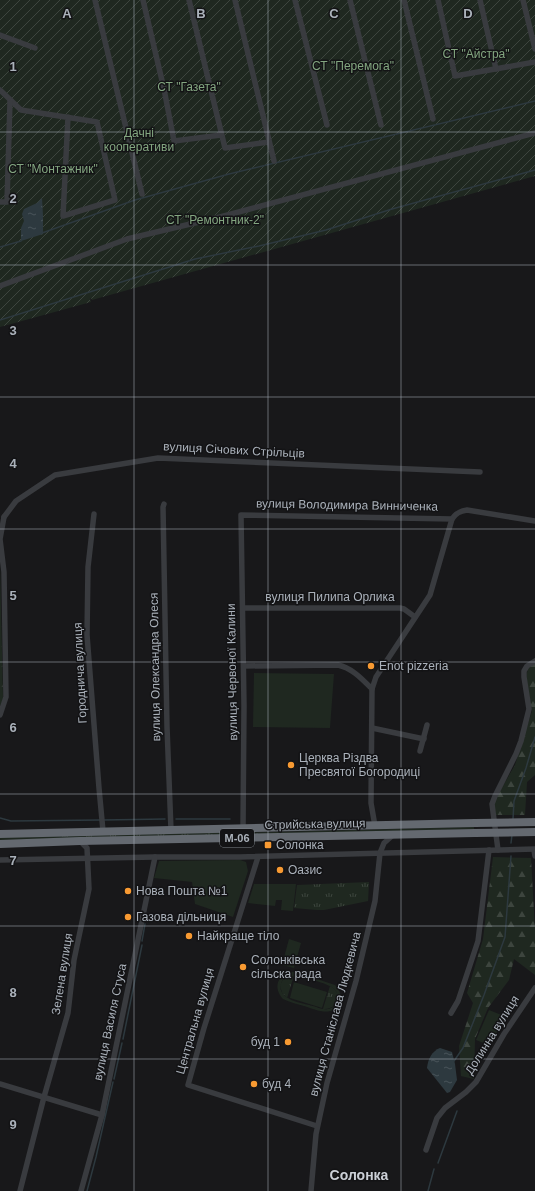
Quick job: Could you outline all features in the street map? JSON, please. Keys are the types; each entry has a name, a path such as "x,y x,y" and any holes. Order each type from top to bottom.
{"highway":[{"name":"Стрийська вулиця","path":"0,834 535,822"},
{"name":"Стрийська вулиця","path":"0,844 98,840 535,832"}],"street":[{"path":"95,0 142,194"},
{"path":"143,0 164,89 174,141 221,135"},
{"path":"189,0 225,148 269,142"},
{"path":"235,0 274,161"},
{"path":"295,0 327,125"},
{"path":"350,0 381,125"},
{"path":"404,0 433,119"},
{"path":"438,0 455,76 535,62"},
{"path":"480,0 496,69"},
{"path":"523,0 535,49"},
{"path":"0,35 35,48"},
{"path":"0,90 21,110 97,122 115,200 63,216 68,118"},
{"path":"0,202 7,202 10,101"},
{"path":"0,286 127,240 220,217 535,133"},
{"name":"вулиця Січових Стрільців","path":"2,516 16,501 55,475 158,458 480,472"},
{"name":"вулиця Олександра Олеся","path":"164,504 167,719 172,830"},
{"path":"375,826 371,803 372,689 376,677 430,595 452,518 461,511 467,510 535,521"},
{"name":"Городнича вулиця","path":"94,514 88,567 87,635 103,831"},
{"name":"вулиця Володимира Винниченка","path":"241,514 452,518"},
{"name":"вулиця Червоної Калини","path":"241,514 244,666 243,829"},
{"path":"0,715 6,698 4,572 0,539 2,516"},
{"name":"вулиця Пилипа Орлика","path":"243,608 400,608 404,609 415,617"},
{"path":"498,850 492,804 494,796 516,754 521,741 529,709 524,671 526,666 535,661"},
{"path":"244,666 338,665 351,670 372,689"},
{"path":"420,751 427,725"},
{"path":"372,728 424,739"},
{"path":"373,835 380,837 384,843"},
{"name":"вулиця Станіслава Людкевича","path":"311,1191 317,1126 329,1074 356,982 375,901 380,853 384,843 393,835"},
{"path":"87,855 90,845 98,840"},
{"name":"Зелена вулиця","path":"20,1191 44,1097 68,1013 74,960 89,889 86,846 80,841"},
{"path":"451,1013 458,1002 478,941 489,850"},
{"path":"0,860 87,855 155,857 258,857 489,850 535,850 535,856"},
{"name":"вулиця Василя Стуса","path":"81,1191 102,1115 155,857"},
{"name":"Центральна вулиця","path":"258,857 204,1028 188,1085 317,1126"},
{"name":"Долинна вулиця","path":"426,1150 437,1118 445,1108 466,1092 476,1082 504,1034 535,988"},
{"path":"0,1084 102,1115"}],"green space":[{"name":"Дачні кооперативи","path":"0,0 535,0 535,176 92,300 91,298 91,302 0,327"},
{"path":"0,565 3,699 0,706"},
{"path":"535,663 535,775 527,782 525,815 496,815 493,803 515,765 532,711 526,678 528,668"},
{"path":"254,673 334,674 330,728 253,727"},
{"path":"474,827 474,829 231,835 231,833"},
{"path":"227,832 227,835 0,840 0,837"},
{"path":"493,857 531,858 535,930 535,975 514,959 509,980 488,1008 475,1039 474,1079 461,1076 459,1046 473,1003 467,993 483,939"},
{"path":"240,860 246,862 248,871 233,917 195,904 192,882 154,878 159,861"},
{"path":"369,882 368,901 324,910 294,908 297,885"},
{"path":"254,884 296,884 293,911 281,910 282,900 276,900 275,906 248,903"},
{"path":"289,939 301,943 294,968 282,965"},
{"path":"296,972 335,985 341,995 341,1000 334,1010 324,1012 283,999 277,986 282,976","holes":["296,975 321,982 333,988 337,994 337,1000 334,1006 328,1009 322,1009 297,1002 286,997 281,989 283,979 287,976"]},
{"path":"294,975 287,998 282,993 280,985 284,978"},
{"path":"294,982 327,992 322,1008 290,998"},
{"path":"330,986 337,993 338,997 332,1007 323,1009"},
{"path":"489,1010 504,1016 491,1046 476,1040"}],"water":[{"path":"42,198 43,234 21,241 21,228 24,221 22,214 24,209 37,203"},
{"path":"440,1048 452,1052 455,1064 457,1080 450,1092 447,1093 427,1068 431,1056"}],"waterway":[{"path":"42,233 135,200 229,174 535,101"},
{"path":"0,320 195,259 326,230 392,209 535,170"},
{"path":"0,247 21,241"},
{"path":"513,819 514,801 535,737"},
{"path":"0,818 11,821 100,820"},
{"path":"103,820 165,819"},
{"path":"176,819 230,819"},
{"path":"511,843 512,835"},
{"path":"454,1061 463,1048 505,937 511,856"},
{"path":"142,941 145,924"},
{"path":"123,1039 142,945"},
{"path":"114,1079 122,1043"},
{"path":"87,1191 113,1082"},
{"path":"438,1163 457,1111"},
{"path":"428,1191 434,1169"}],"place":[{"name":"Enot pizzeria","path":"371,666"},
{"name":"Церква Різдва Пресвятої Богородиці","path":"291,765"},
{"name":"Солонка","path":"268,845"},
{"name":"Оазис","path":"280,870"},
{"name":"Нова Пошта №1","path":"128,891"},
{"name":"Газова дільниця","path":"128,917"},
{"name":"Найкраще тіло","path":"189,936"},
{"name":"Солонківська сільска рада","path":"243,967"},
{"name":"буд 1","path":"288,1042"},
{"name":"буд 4","path":"254,1084"}],"district":[{"name":"Солонка","path":"359,1175"}],"park label":[{"name":"СТ \"Айстра\"","path":"476,54"},
{"name":"СТ \"Перемога\"","path":"353,66"},
{"name":"СТ \"Газета\"","path":"189,87"},
{"name":"СТ \"Монтажник\"","path":"53,169"},
{"name":"СТ \"Ремонтник-2\"","path":"215,220"}]}
